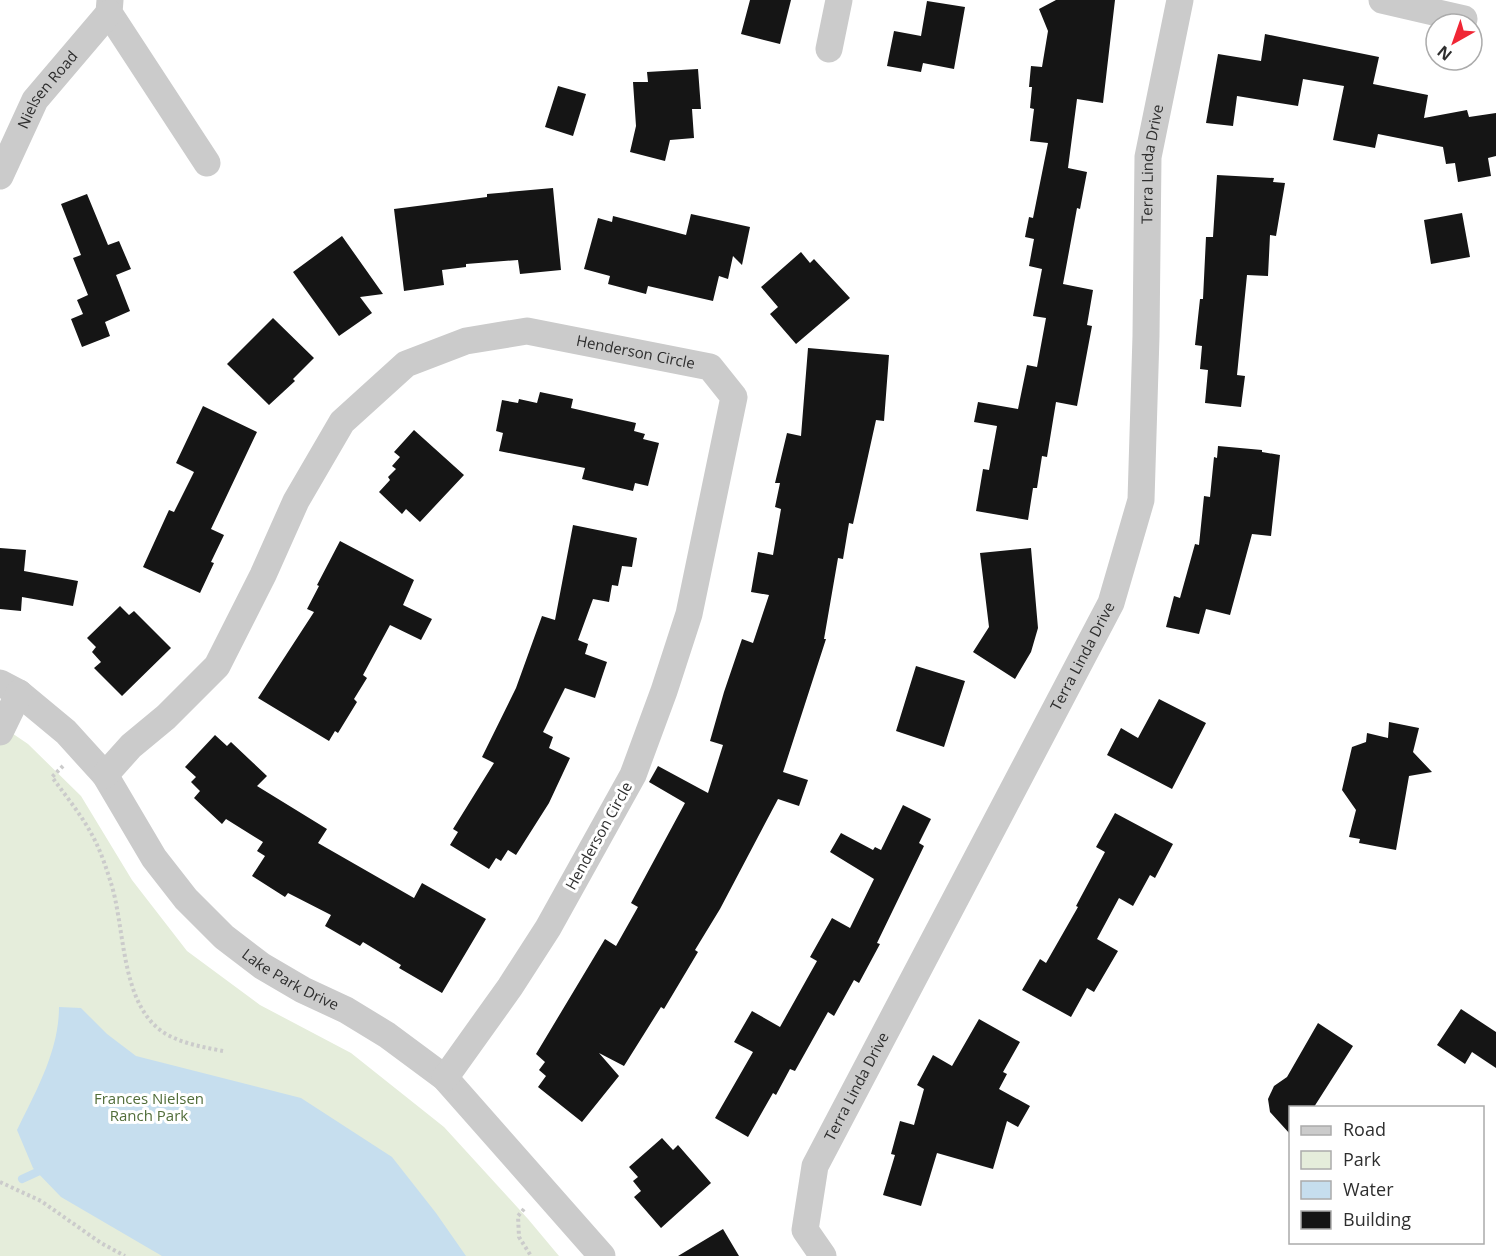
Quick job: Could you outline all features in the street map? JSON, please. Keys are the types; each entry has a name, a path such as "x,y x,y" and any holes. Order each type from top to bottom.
{"street":[{"path":"829,49 839,0"},
{"name":"Terra Linda Drive","path":"823,1256 805,1230 815,1166 1111,603 1141,500 1148,157 1179,0"},
{"path":"1382,0 1434,12"},
{"name":"Nielsen Road","path":"0,176 35,100 109,6 207,164"},
{"name":"Henderson Circle","path":"105,775 131,746 166,717 217,666 263,575 296,501 342,422 406,364 466,341 527,331 710,368 734,397 689,614 633,775 541,938 510,987 445,1078"},
{"path":"0,732 10,688"},
{"name":"Lake Park Drive","path":"10,688 66,732 105,775 154,858 186,899 224,937 262,966 303,990 346,1010 387,1035 445,1078 602,1256"}],"path":[{"path":"81,749 52,777 91,833 111,881 130,984 143,1011 164,1033 185,1043 223,1051"},
{"path":"0,1182 41,1201 101,1243 125,1256"},
{"path":"531,1256 519,1237 518,1216 542,1188"}],"green space":[{"name":"Frances Nielsen Ranch Park","path":"0,725 28,744 81,796 132,880 187,951 260,1005 351,1053 444,1127 559,1256 0,1256"}],"water":[{"path":"59,1007 81,1008 107,1034 136,1056 301,1098 392,1157 466,1256 162,1256 61,1197 33,1168 17,1130 39,1086 51,1055"}],"building":[{"path":"750,0 791,0 780,44 741,34"},
{"path":"1056,0 1115,0 1103,103 1077,99 1068,168 1087,172 1080,209 1077,208 1063,284 1093,290 1087,325 1092,326 1077,406 1056,402 1047,457 1042,456 1037,488 1033,488 1028,520 976,511 983,469 989,470 997,426 974,422 978,402 1018,409 1027,365 1037,367 1046,318 1033,316 1042,269 1029,266 1034,239 1025,237 1029,217 1033,218 1048,143 1030,141 1034,109 1030,108 1032,87 1029,87 1031,66 1042,67 1048,31 1039,9"},
{"path":"927,1 965,7 954,69 923,63 921,72 887,66 894,31 921,36"},
{"path":"1265,34 1379,57 1373,84 1428,95 1424,118 1467,110 1469,117 1496,113 1496,156 1488,158 1491,176 1458,182 1455,163 1446,164 1443,147 1378,134 1375,148 1333,140 1344,86 1303,79 1298,106 1237,96 1233,126 1206,123 1218,54 1261,61"},
{"path":"698,69 701,109 692,109 694,138 670,140 665,161 630,152 636,126 633,82 648,82 647,72"},
{"path":"558,86 586,94 573,136 545,127"},
{"path":"1217,175 1274,178 1273,182 1285,183 1276,236 1270,235 1268,276 1247,275 1237,375 1245,376 1241,407 1205,403 1208,370 1200,369 1202,346 1195,345 1200,299 1203,299 1206,237 1213,237"},
{"path":"553,188 561,270 520,274 518,260 466,264 466,267 442,270 444,285 404,291 394,209 487,197 487,194"},
{"path":"87,194 108,245 119,241 131,269 116,275 130,311 105,322 110,336 82,347 71,319 83,314 77,300 88,295 73,258 81,255 61,204"},
{"path":"1462,213 1470,257 1431,264 1424,220"},
{"path":"691,214 750,227 742,265 733,256 728,279 719,276 713,301 648,286 646,294 608,284 610,276 584,269 598,218 612,222 613,216 686,235"},
{"path":"342,236 383,294 360,297 372,313 339,336 293,272"},
{"path":"801,252 810,263 814,259 850,298 796,344 770,314 778,307 761,287"},
{"path":"273,318 314,358 293,379 295,381 269,405 227,364"},
{"path":"808,348 889,355 884,421 876,420 853,524 849,523 843,559 838,558 824,639 826,639 783,772 808,780 799,806 778,799 720,909 695,950 698,952 664,1009 661,1007 624,1066 599,1053 619,1076 582,1122 538,1087 546,1076 539,1070 545,1062 536,1054 605,939 616,946 638,907 631,903 685,803 649,782 658,766 708,793 723,745 710,741 724,692 742,639 753,643 769,595 751,592 758,552 773,555 781,509 775,507 780,483 775,483 787,433 801,436"},
{"path":"540,392 573,399 571,408 636,423 634,431 645,434 643,439 659,443 648,486 635,483 633,491 582,479 585,468 499,451 503,433 496,431 502,400 518,403 519,399 537,403"},
{"path":"203,406 257,432 211,529 224,535 200,593 143,567 169,510 174,512 194,472 176,463"},
{"path":"414,430 464,475 420,522 406,509 402,514 379,492 396,469 392,466 400,457 394,452"},
{"path":"1218,446 1262,450 1262,452 1280,455 1271,536 1252,534 1230,615 1206,609 1199,634 1166,627 1174,596 1180,598 1195,544 1199,545 1204,496 1210,497 1214,457 1217,458"},
{"path":"573,525 637,538 632,567 622,566 618,586 612,585 609,602 593,599 578,640 588,644 585,654 607,662 595,698 565,688 543,732 553,737 549,748 570,758 549,803 516,855 508,850 501,861 496,858 489,869 450,845 458,832 453,829 494,763 482,757 516,688 542,616 555,620"},
{"path":"340,541 414,580 403,605 432,619 421,640 390,625 363,675 367,678 354,699 357,702 338,733 335,731 329,741 258,698 314,612 307,609"},
{"path":"0,548 26,550 24,571 78,581 73,606 22,597 21,611 0,609"},
{"path":"1031,548 1038,628 1031,652 1015,679 973,652 989,627 980,553"},
{"path":"120,606 129,615 134,611 171,648 122,696 94,668 101,662 92,652 96,647 87,638"},
{"path":"916,666 965,681 944,747 896,731"},
{"path":"1159,699 1206,723 1172,789 1107,755 1121,728 1138,738"},
{"path":"1389,722 1419,728 1413,752 1432,772 1409,776 1396,850 1359,843 1360,839 1349,837 1356,810 1342,790 1352,747 1366,742 1367,733 1388,738"},
{"path":"215,735 227,746 231,742 267,776 257,786 327,829 318,843 414,898 422,883 486,919 442,993 399,968 401,965 363,942 360,946 325,926 331,915 288,893 285,897 252,876 265,856 257,851 263,842 226,819 222,824 194,798 200,791 191,782 196,777 185,767"},
{"path":"903,805 931,819 919,843 924,846 877,943 880,944 859,983 854,980 834,1016 828,1012 795,1071 790,1069 776,1095 773,1093 748,1137 715,1118 753,1052 734,1042 752,1011 780,1027 817,961 810,957 832,918 850,928 874,879 830,852 841,833 873,850 875,847 881,850"},
{"path":"1115,813 1173,844 1155,878 1150,875 1133,906 1119,898 1097,939 1118,951 1094,992 1087,988 1071,1017 1022,990 1040,959 1046,963 1078,907 1076,906 1105,852 1096,847"},
{"path":"1461,1009 1496,1032 1496,1068 1472,1052 1465,1064 1437,1045"},
{"path":"979,1019 1020,1042 1003,1072 1007,1074 999,1089 1030,1106 1018,1127 1007,1121 993,1169 937,1153 921,1206 883,1195 895,1155 891,1154 900,1121 914,1125 924,1089 917,1085 933,1055 952,1066"},
{"path":"1318,1023 1353,1046 1315,1106 1289,1106 1289,1133 1270,1112 1268,1099 1274,1086 1287,1077"},
{"path":"662,1138 673,1150 678,1145 711,1183 661,1228 634,1197 641,1191 633,1181 638,1177 629,1167"},
{"path":"723,1229 739,1256 678,1256"}],"waterway":[{"path":"22,1179 46,1168"}]}
